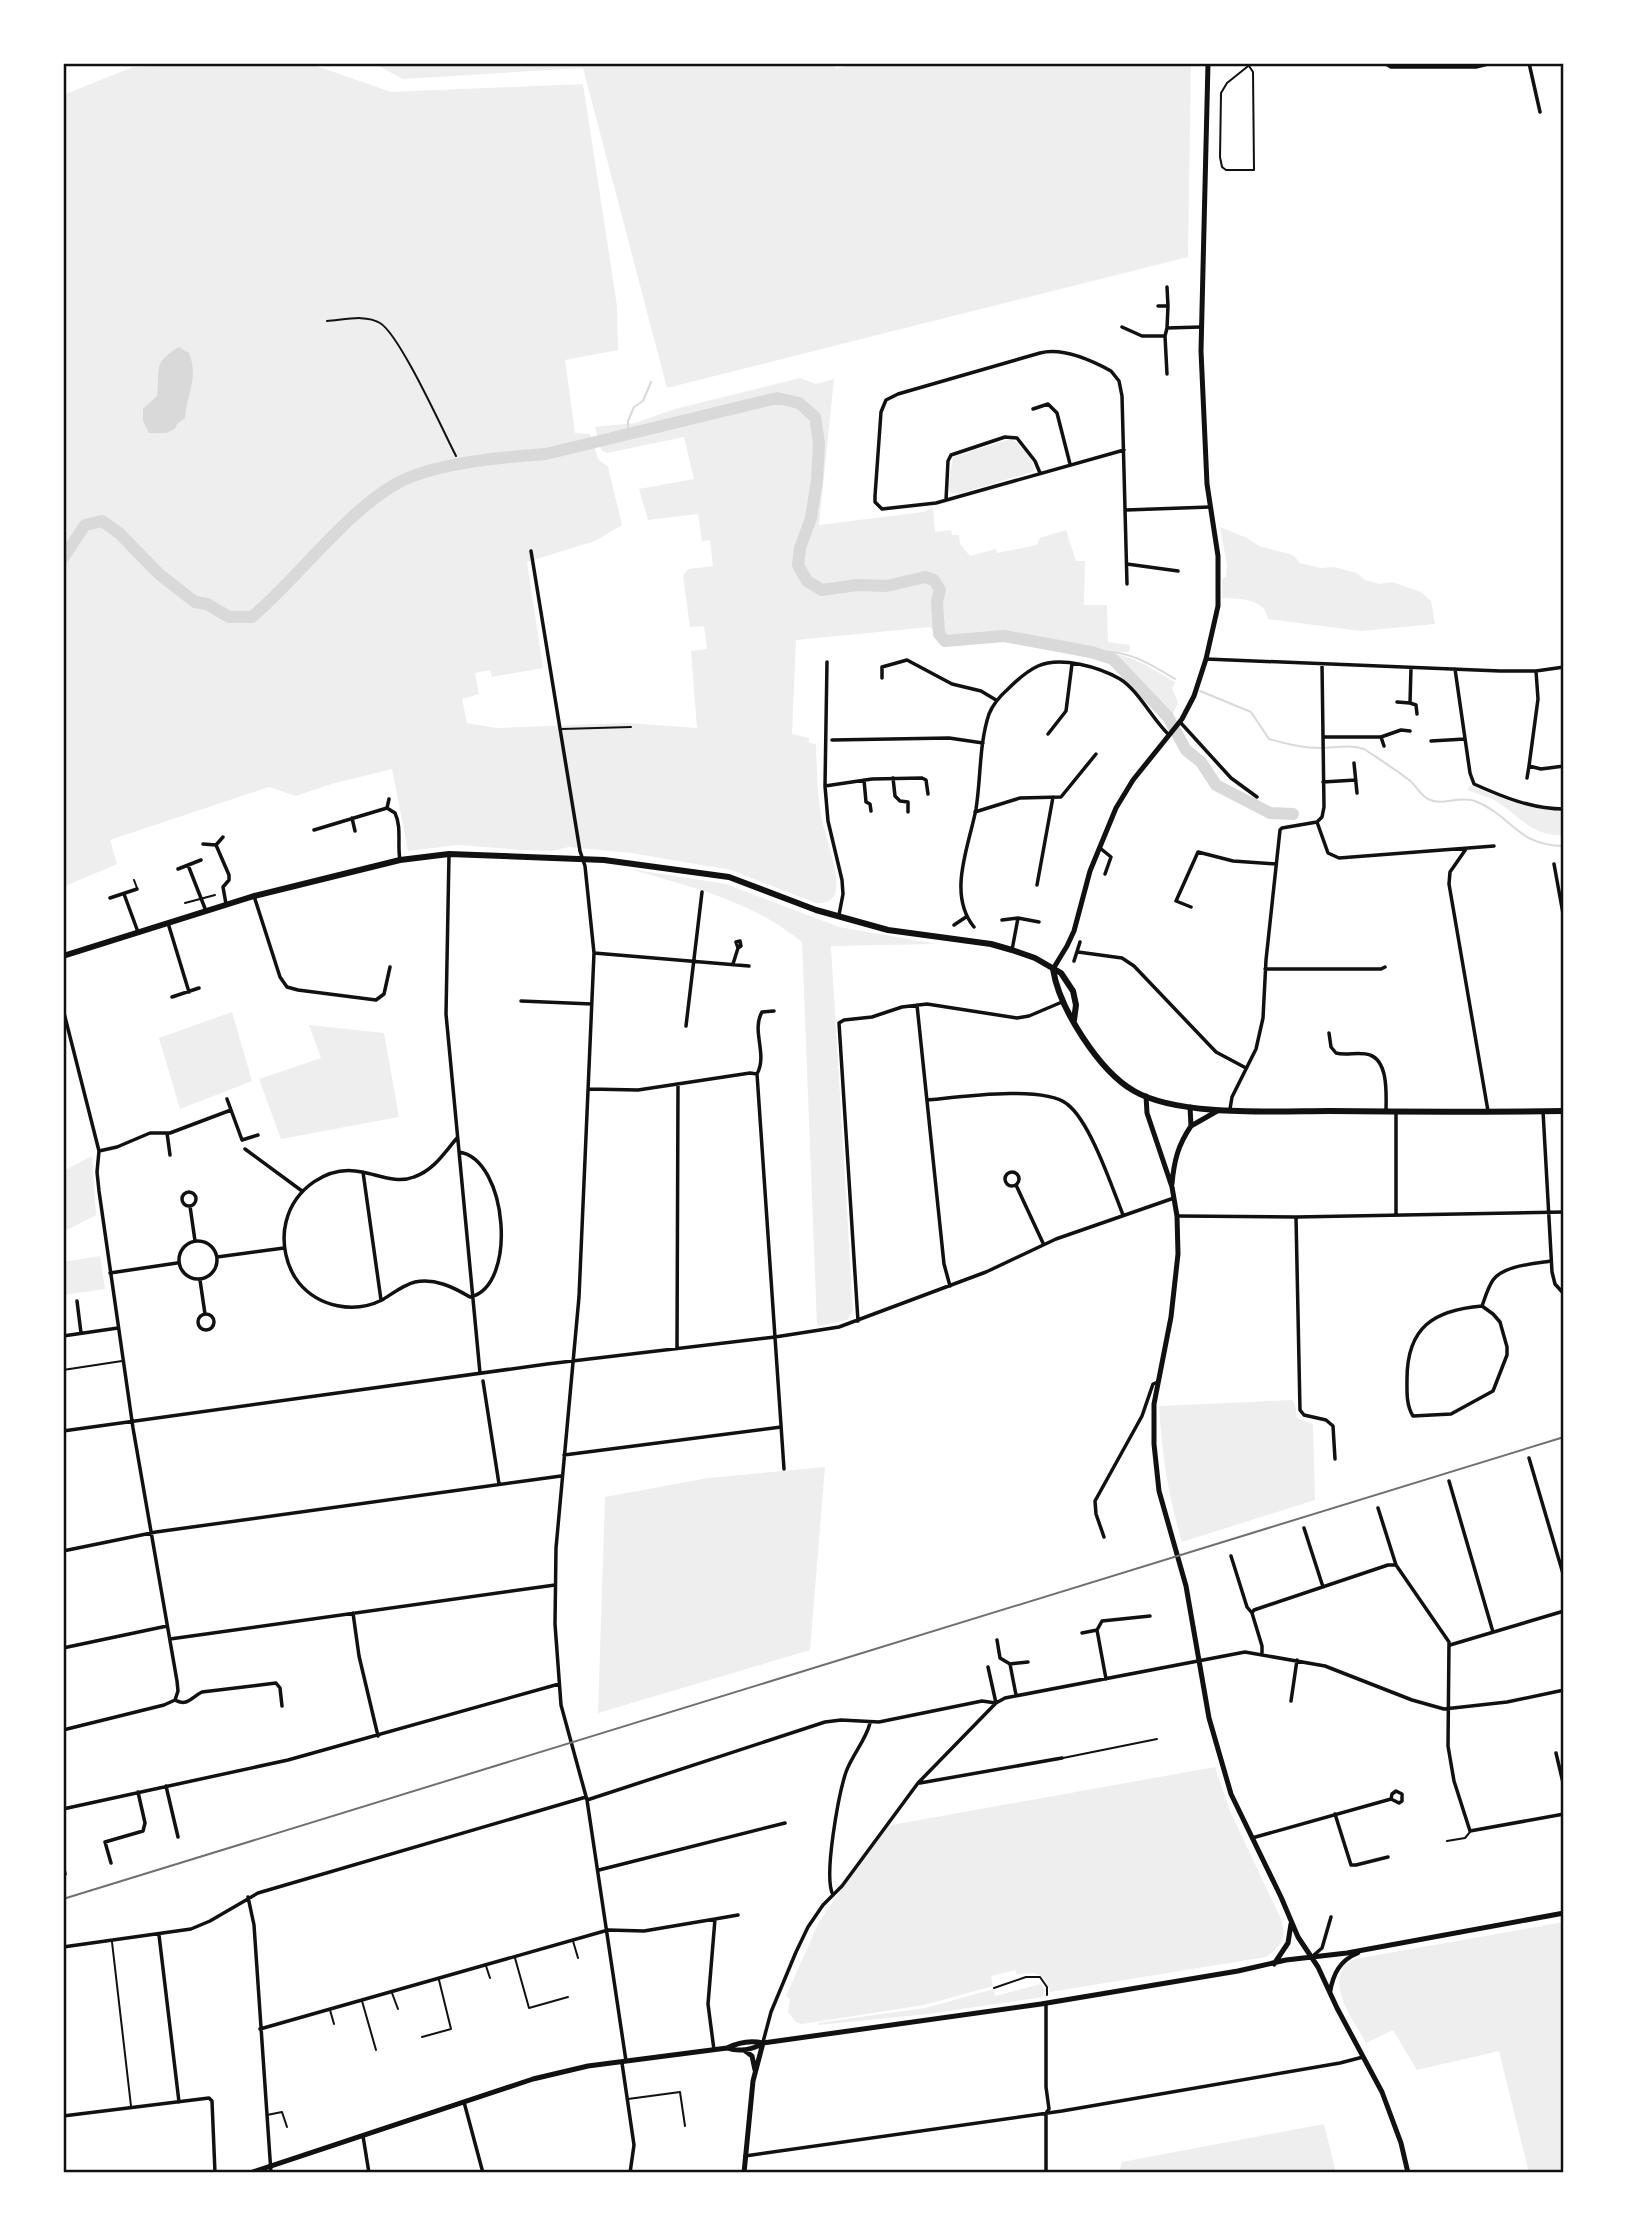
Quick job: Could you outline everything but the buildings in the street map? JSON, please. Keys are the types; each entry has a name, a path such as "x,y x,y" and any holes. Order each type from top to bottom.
{"highway":[{"path":"63,956 254,895 400,860 449,854 630,862 729,877 838,917 888,930 991,944 1035,958 1061,973 1073,991 1076,1005 1074,1020"},
{"path":"1053,969 1064,1002 1086,1042 1110,1073 1146,1096 1190,1107 1226,1109 1488,1113 1564,1111"}],"main road":[{"path":"1053,969 1067,946 1099,848 1126,791 1180,722 1194,696 1206,659 1219,596 1218,556 1210,507 1201,327 1208,63"},
{"path":"1146,1096 1147,1113 1172,1187 1177,1216 1178,1254 1175,1291 1154,1404 1154,1444 1159,1491 1190,1606 1206,1707 1226,1779 1300,1940 1312,1957 1389,2110 1408,2173"},
{"path":"1190,1107 1191,1126"},
{"path":"1172,1187 1176,1153 1191,1126 1226,1109"},
{"path":"1163,1156 1176,1153"},
{"path":"727,2048 737,2043 763,2043 1046,2003 1564,1913"},
{"path":"1274,1964 1288,1943 1292,1921"},
{"path":"250,2173 271,2170 363,2136 551,2074 727,2048 744,2050 756,2048 763,2043"},
{"path":"744,2173 755,2070 763,2043"},
{"path":"744,2050 752,2056 755,2070"}],"street":[{"path":"1384,63 1391,67 1476,67 1492,63"},
{"path":"1529,63 1540,112"},
{"path":"1167,287 1167,374"},
{"path":"1158,306 1168,306"},
{"path":"1122,327 1142,336 1165,336"},
{"path":"1167,328 1201,327"},
{"path":"1124,450 946,500 889,509 879,507 875,502 874,476 881,407 886,400 898,394 1048,351 1063,352 1097,364 1116,376 1122,396 1124,450 1126,510 1128,584"},
{"path":"1033,408 1048,404 1057,413 1070,464"},
{"path":"946,500 948,461 951,455 1005,438 1017,439 1035,461 1040,473"},
{"path":"1126,510 1210,507"},
{"path":"531,551 589,902 594,953 579,1297 555,1585 559,1684 563,1713 587,1798 608,1930 634,2145 631,2173"},
{"path":"1127,564 1178,571"},
{"path":"1206,659 1536,671 1564,667"},
{"path":"882,678 882,667 907,660 952,684 981,691 996,701"},
{"path":"827,662 825,786 828,821 842,880 843,894 838,917"},
{"path":"974,928 966,917 962,893 962,864 975,812 989,715 996,701 1014,683 1047,663 1072,664 1102,671 1124,682 1169,735"},
{"path":"1048,734 1066,711 1072,664"},
{"path":"1226,1109 1256,1049 1261,1028 1281,829 1317,822 1323,814 1322,664"},
{"path":"1410,703 1411,668"},
{"path":"1455,669 1470,773 1474,784 1527,805 1564,809"},
{"path":"1527,778 1538,699 1536,671"},
{"path":"1397,702 1416,705 1417,713"},
{"path":"1180,722 1231,778 1257,797"},
{"path":"1323,739 1381,737 1401,730 1410,731"},
{"path":"1381,737 1384,746"},
{"path":"832,740 949,738 984,743"},
{"path":"1431,741 1465,739"},
{"path":"975,812 1020,798 1061,797 1067,793 1096,754"},
{"path":"1354,763 1357,793"},
{"path":"1529,766 1541,769 1564,766"},
{"path":"893,778 895,796 900,801 908,802 908,812"},
{"path":"825,786 864,780 925,779 928,794"},
{"path":"864,780 866,802 870,804 871,811"},
{"path":"1323,782 1356,780"},
{"path":"1037,886 1053,797"},
{"path":"387,808 389,799"},
{"path":"314,830 387,808 395,813 398,821 400,831 397,844 400,860"},
{"path":"352,818 355,831"},
{"path":"1317,822 1327,850 1331,856 1339,858 1494,846"},
{"path":"216,845 223,837"},
{"path":"203,844 216,845"},
{"path":"216,845 229,875 229,880 223,887 226,904"},
{"path":"1099,848 1110,855 1105,874"},
{"path":"1465,849 1450,872 1449,884 1488,1113"},
{"path":"1191,907 1177,901 1198,852 1233,861 1276,864"},
{"path":"449,854 445,999 480,1373"},
{"path":"178,869 201,860"},
{"path":"1553,864 1564,919"},
{"path":"188,865 206,911"},
{"path":"110,898 137,889"},
{"path":"687,1026 702,892"},
{"path":"124,894 138,932"},
{"path":"254,895 280,977 292,989 376,1000 384,995 390,967"},
{"path":"954,925 966,917"},
{"path":"1012,950 1018,918"},
{"path":"1002,920 1018,918 1039,922"},
{"path":"168,922 189,992"},
{"path":"1074,961 1080,942"},
{"path":"733,964 738,948"},
{"path":"1078,952 1122,958 1134,966 1216,1052 1246,1068"},
{"path":"594,953 749,967"},
{"path":"1265,969 1385,967"},
{"path":"172,997 199,988"},
{"path":"521,1001 592,1004"},
{"path":"858,1321 838,1027 844,1020 872,1017 917,1005 936,1004 985,1015 1017,1018 1064,1002"},
{"path":"917,1005 945,1269 950,1286"},
{"path":"63,1009 99,1151 97,1178 110,1273 132,1422 170,1639 177,1687 175,1700"},
{"path":"774,1011 760,1014 758,1028 762,1063 757,1074 784,1469"},
{"path":"1329,1033 1331,1047 1336,1053 1369,1055 1379,1062 1386,1084 1386,1112"},
{"path":"589,1089 638,1090 757,1074"},
{"path":"677,1349 678,1084"},
{"path":"928,1100 1022,1094 1054,1097 1065,1101 1085,1127 1123,1215"},
{"path":"227,1099 242,1140 258,1135"},
{"path":"99,1151 150,1133 167,1133 231,1110"},
{"path":"1543,1111 1551,1261 1554,1281 1564,1294"},
{"path":"1396,1112 1396,1214"},
{"path":"167,1133 170,1155"},
{"path":"457,1138 431,1168 414,1178 392,1179 350,1170 327,1174 302,1191 287,1219 284,1248 296,1278 316,1297 332,1304 354,1307 381,1300 407,1285 418,1282 443,1283 473,1296 481,1292 495,1270 501,1247 502,1220 498,1201 484,1173 472,1158 459,1152"},
{"path":"245,1149 302,1191"},
{"path":"363,1172 381,1300"},
{"path":"1007,1173 1018,1174 1019,1181 1016,1185 1006,1182 1007,1173"},
{"path":"1016,1185 1044,1244"},
{"path":"184,1193 196,1196 194,1204 190,1206 181,1200 184,1193"},
{"path":"63,1431 839,1327 995,1268 1044,1244 1174,1198"},
{"path":"190,1206 195,1241"},
{"path":"1177,1216 1296,1217 1564,1212"},
{"path":"1296,1217 1300,1410 1304,1416 1326,1420 1333,1426 1335,1459"},
{"path":"195,1241 209,1245 217,1258 217,1264 211,1274 200,1280 186,1276 178,1263 182,1249 195,1241"},
{"path":"217,1258 284,1248"},
{"path":"1482,1306 1491,1283 1499,1275 1551,1261"},
{"path":"110,1273 178,1263"},
{"path":"200,1280 205,1314"},
{"path":"77,1301 81,1333"},
{"path":"1482,1306 1500,1322 1507,1347 1507,1355 1493,1391 1451,1414 1413,1416 1408,1404 1407,1375 1410,1350 1416,1337 1435,1316 1462,1308 1482,1306"},
{"path":"205,1314 211,1315 215,1322 208,1330 201,1328 198,1323 199,1318 205,1314"},
{"path":"63,1336 118,1328"},
{"path":"483,1381 499,1484"},
{"path":"1104,1537 1096,1514 1095,1501 1142,1416 1153,1384 1158,1382"},
{"path":"564,1455 780,1427"},
{"path":"1529,1458 1564,1577"},
{"path":"63,1551 152,1533 562,1476"},
{"path":"1448,1481 1493,1632"},
{"path":"1378,1508 1396,1565 1450,1645 1447,1737 1450,1764 1470,1831 1564,1814"},
{"path":"1304,1528 1323,1587"},
{"path":"1231,1556 1247,1607 1252,1613 1262,1654"},
{"path":"1252,1613 1254,1609 1388,1565 1396,1565"},
{"path":"170,1639 555,1585"},
{"path":"1450,1645 1564,1611"},
{"path":"353,1613 359,1656 377,1736"},
{"path":"1106,1679 1097,1630 1102,1621 1150,1616"},
{"path":"63,1648 167,1626"},
{"path":"1082,1633 1097,1630"},
{"path":"997,1640 1000,1658 1010,1664 1028,1662"},
{"path":"763,2043 771,2012 802,1938 827,1901 918,1783 996,1703 1016,1695 1239,1653 1297,1660 1337,1670 1412,1700 1447,1709 1507,1702 1564,1690"},
{"path":"1290,1701 1297,1660"},
{"path":"1010,1664 1016,1695"},
{"path":"988,1667 996,1703"},
{"path":"63,1730 164,1706 175,1700 183,1703 202,1692 276,1684 280,1688 282,1706"},
{"path":"63,1809 288,1760 559,1684"},
{"path":"63,1947 184,1931 207,1923 247,1897 587,1798 825,1722 841,1720 870,1723 982,1701 996,1703"},
{"path":"834,1895 830,1882 838,1804 846,1772 870,1723"},
{"path":"1556,1753 1564,1787"},
{"path":"918,1783 1062,1758"},
{"path":"166,1786 178,1838"},
{"path":"111,1863 105,1842 144,1833 145,1823 138,1792"},
{"path":"1252,1838 1391,1799"},
{"path":"1335,1814 1351,1865 1388,1857"},
{"path":"599,1870 785,1823"},
{"path":"63,1865 65,1874"},
{"path":"247,1897 253,1914 271,2170"},
{"path":"260,2029 608,1930 644,1931 738,1914"},
{"path":"1312,1957 1322,1948 1331,1917"},
{"path":"714,2050 708,2004 715,1919"},
{"path":"159,1935 179,2102"},
{"path":"1330,1994 1333,1979 1341,1964 1352,1955 1368,1949"},
{"path":"1046,2003 1046,2087 1049,2109 1046,2113 1046,2173"},
{"path":"745,2156 1046,2113 1363,2057"},
{"path":"63,2116 209,2098 212,2101 215,2173"},
{"path":"464,2102 483,2173"},
{"path":"363,2136 369,2173"}],"lane":[{"path":"1251,64 1254,170 1226,170 1221,164 1221,93 1227,83 1251,64"},
{"path":"327,321 354,318 383,324 403,353 456,456"},
{"path":"561,729 631,727"},
{"path":"825,738 832,740"},
{"path":"134,880 137,889"},
{"path":"186,904 215,895"},
{"path":"63,1370 123,1361"},
{"path":"1062,1758 1157,1739"},
{"path":"1447,1842 1465,1838 1470,1831"},
{"path":"573,1940 578,1958"},
{"path":"112,1941 132,2107"},
{"path":"515,1957 529,2008 568,1997"},
{"path":"486,1965 490,1978"},
{"path":"993,1988 1034,1976 1043,1979 1047,1995"},
{"path":"422,2037 451,2029 438,1979"},
{"path":"392,1992 398,2009"},
{"path":"362,2000 376,2050"},
{"path":"330,2010 334,2024"},
{"path":"627,2099 680,2092 685,2126"},
{"path":"267,2116 282,2112 287,2127"}],"shaded area":[{"path":"308,63 391,92 583,84 617,306 618,350 565,360 575,433 590,434 598,459 608,467 622,525 595,541 527,562 543,668 492,677 490,670 475,673 479,694 462,699 467,723 497,728 626,723 697,728 691,651 707,649 704,626 690,627 683,576 688,569 713,566 710,540 702,541 698,514 648,520 639,489 694,479 684,437 607,453 601,450 595,427 635,423 675,409 800,378 816,384 834,379 819,525 923,512 933,508 935,532 951,530 952,535 959,535 960,544 970,556 996,549 997,553 1037,545 1040,538 1066,530 1076,561 1085,561 1084,605 1107,605 1108,642 1130,645 1129,652 1091,652 1004,636 945,641 930,627 796,640 792,734 809,738 809,743 816,744 820,811 836,874 835,894 832,899 823,903 816,903 731,870 631,853 569,847 552,851 458,845 408,851 392,769 296,796 269,787 110,840 117,864 63,887 63,95 133,67"},
{"path":"373,63 833,63 836,69 854,63 1191,63 1188,257 667,388 583,68 403,79"},
{"path":"179,347 189,353 193,370 185,418 175,429 166,433 149,433 143,421 143,409 157,396 161,363"},
{"path":"1011,439 1029,456 1034,469 1032,472 958,494 950,492 948,485 953,457"},
{"path":"1220,527 1259,546 1293,555 1300,563 1321,568 1334,567 1357,573 1365,580 1380,584 1392,582 1421,592 1431,601 1435,624 1361,631 1268,619 1266,612 1257,603 1222,598 1222,579 1226,577 1227,565"},
{"path":"1106,654 1134,659 1175,682 1172,689 1178,702 1172,716 1139,684 1119,658"},
{"path":"1470,785 1527,806 1564,810 1564,835 1534,829 1494,800 1467,790"},
{"path":"630,869 726,884 839,927 937,944 831,946 853,1311 847,1320 817,1326 802,942 761,915 719,896"},
{"path":"232,1012 252,1081 180,1109 159,1038"},
{"path":"309,1025 384,1033 399,1117 281,1139 259,1079 321,1058"},
{"path":"92,1156 96,1215 63,1232 63,1171"},
{"path":"100,1256 105,1289 63,1295 63,1262"},
{"path":"1292,1400 1297,1418 1313,1424 1315,1500 1182,1542 1166,1475 1159,1406"},
{"path":"825,1467 810,1650 598,1713 605,1497 708,1478"},
{"path":"1215,1767 1230,1811 1281,1919 1282,1941 1266,1957 1050,1992 1042,1977 1034,1973 1017,1975 1015,1970 991,1976 993,1986 924,2005 802,2024 796,2022 788,2012 790,1999 786,1996 819,1922 886,1826"},
{"path":"1564,1922 1564,2173 1529,2173 1499,2051 1417,2070 1393,2030 1366,2043 1341,1995 1340,1975 1344,1965 1355,1959"},
{"path":"1041,1984 1045,1989 1043,1997 928,2014 818,2025 925,2008 994,1989 995,1996"},
{"path":"1324,2124 1336,2173 1119,2173 1122,2162"}],"waterway":[{"path":"628,435 628,421 634,407 643,401 651,382"},
{"path":"63,558 85,525 102,521 119,533 159,574 195,602 207,604 229,617 252,617 338,530 375,498 409,477 468,462 546,454 777,398 799,403 815,417 819,443 817,480 811,518 800,548 798,565 807,581 822,590 857,585 887,586 925,577 934,580 940,590 937,601 939,634 945,641 1004,636 1091,652 1113,659 1168,717 1186,750 1201,762 1216,785 1270,813 1293,814"},
{"path":"1091,652 1125,654 1175,679"},
{"path":"1200,691 1251,712 1269,739 1306,747 1348,746 1364,749 1409,780 1428,799 1439,802 1463,799 1475,801 1488,807 1535,841 1564,846"}],"railway":[{"path":"63,1899 1564,1437"}]}
